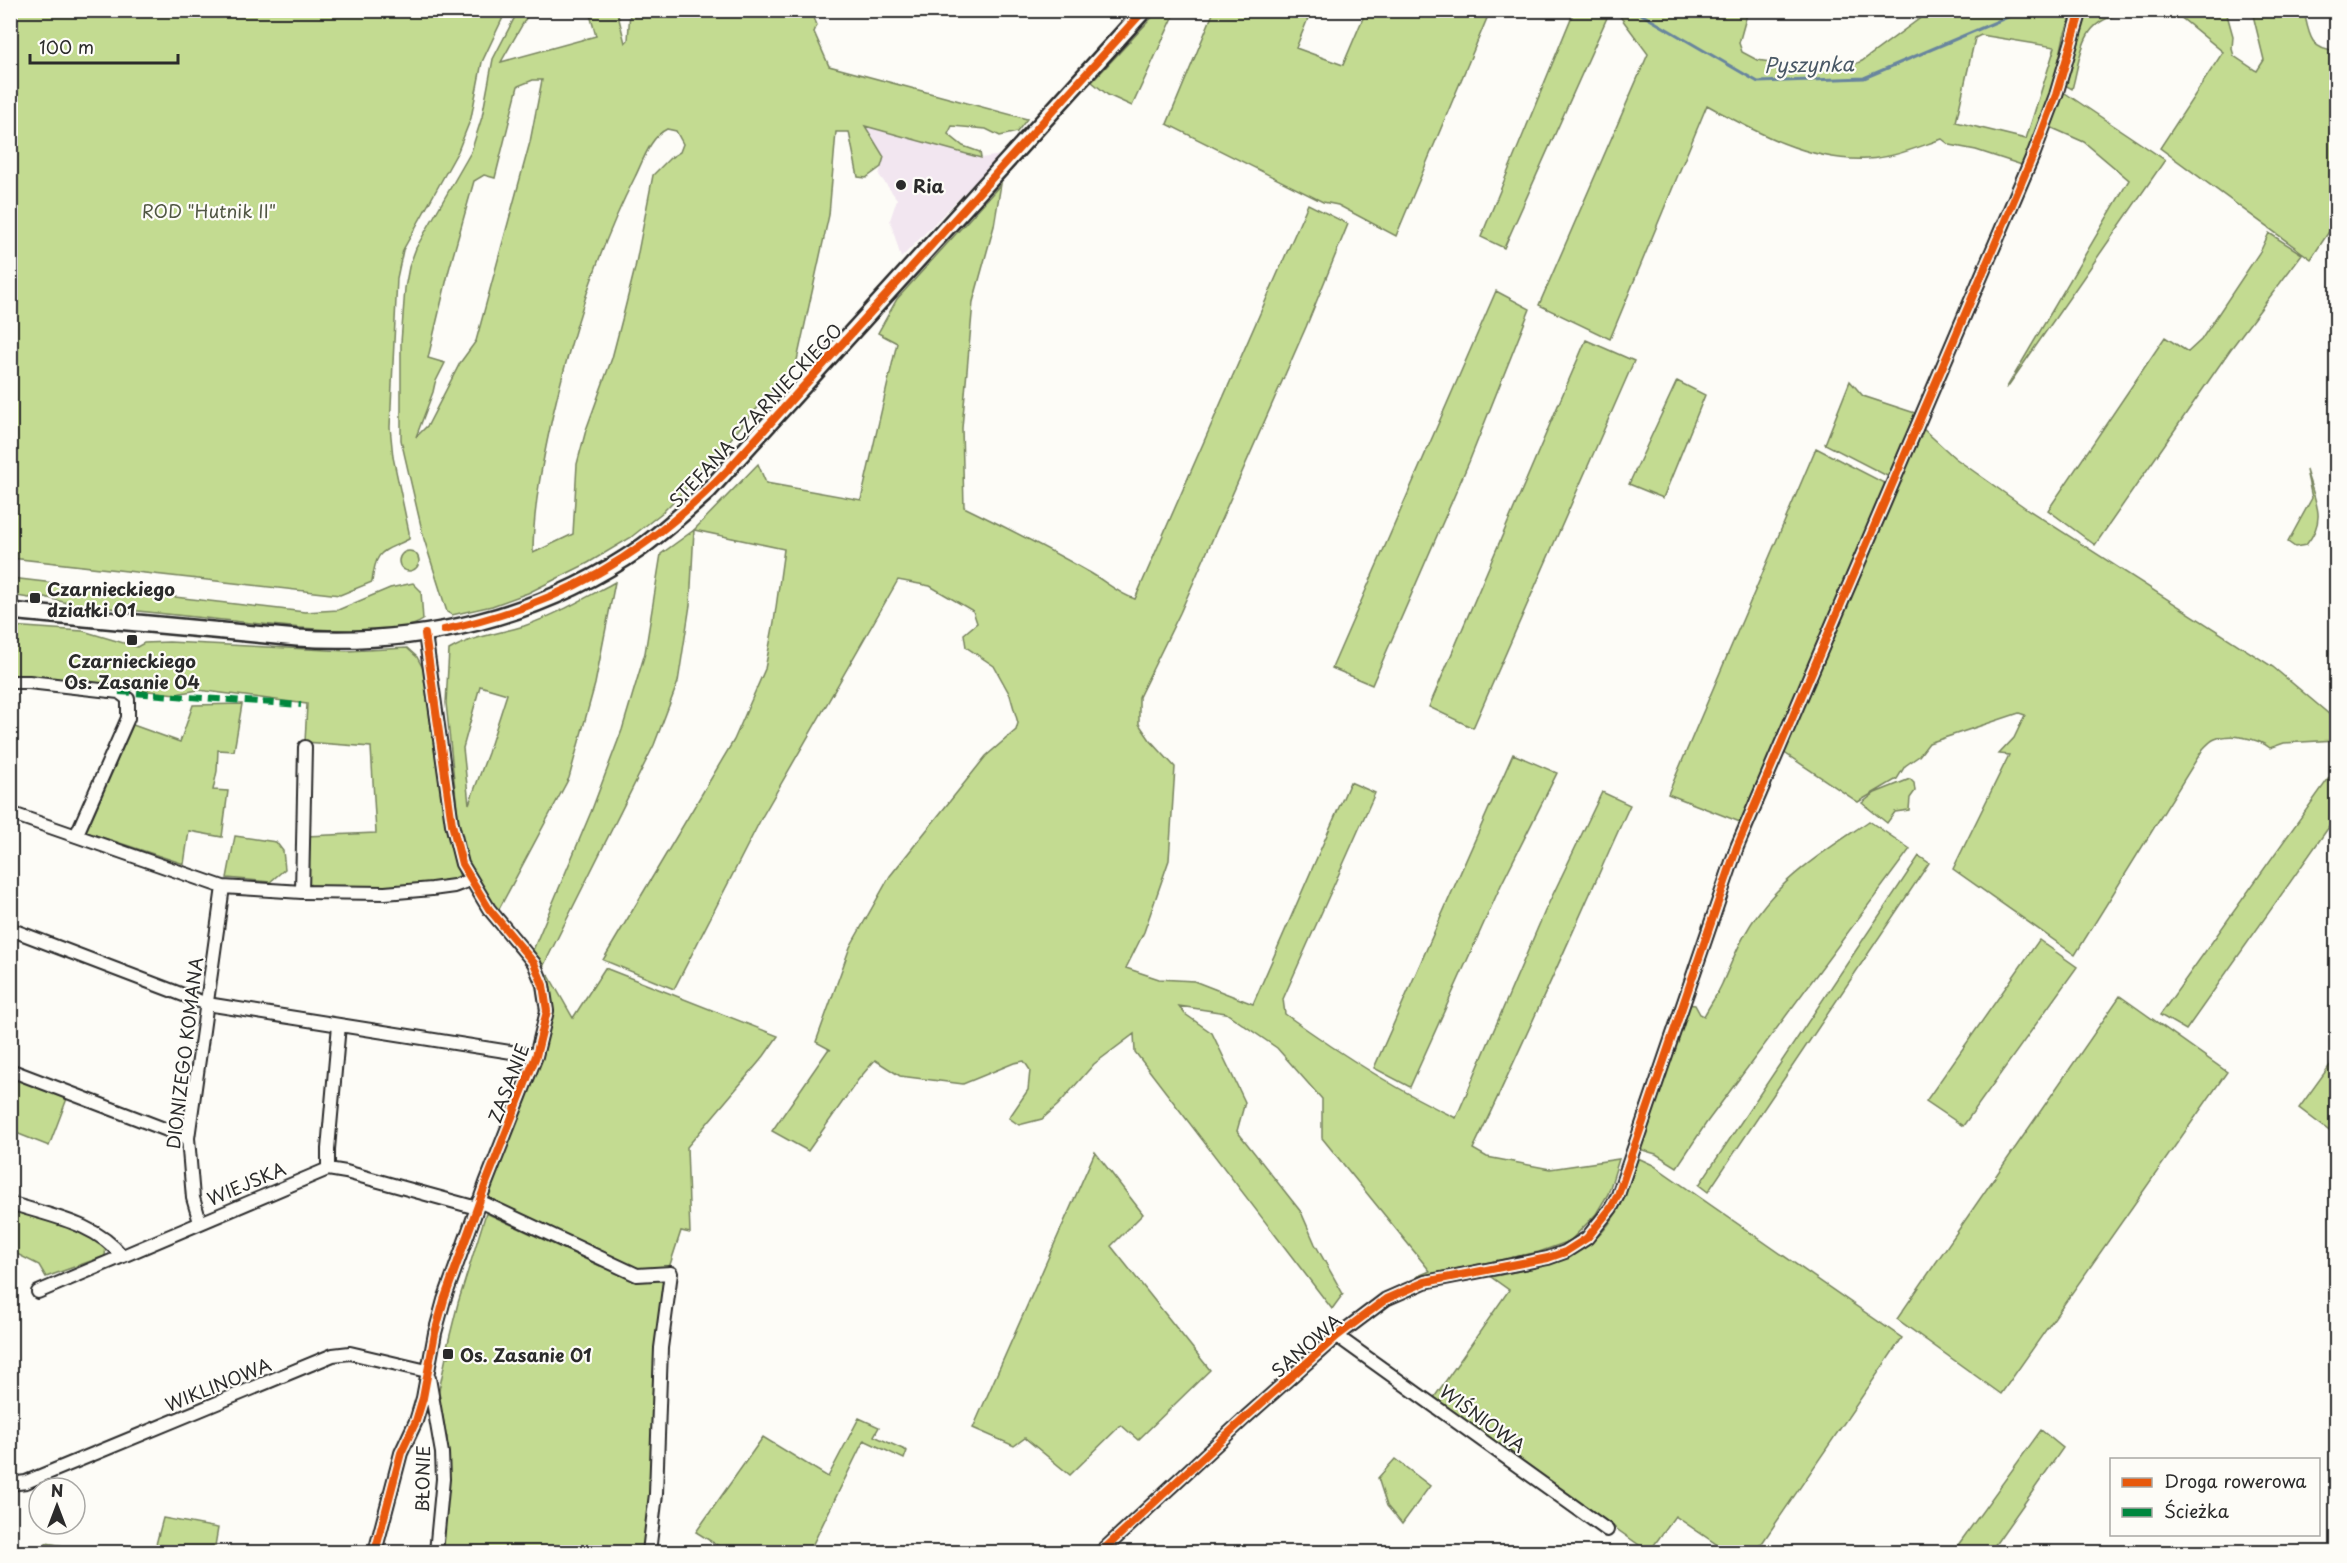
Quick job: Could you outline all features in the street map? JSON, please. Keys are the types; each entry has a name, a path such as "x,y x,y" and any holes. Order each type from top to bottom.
{"street":[{"name":"STEFANA CZARNIECKIEGO","path":"10,611 319,640 379,639 426,634 503,616 544,600 620,562 664,530 727,471 1143,10"},
{"name":"SANOWA","path":"1101,1552 1230,1432 1366,1312 1403,1290 1448,1277 1548,1258 1577,1245 1599,1225 1618,1195 1735,851 2034,153 2056,95 2081,10"},
{"name":"ZASANIE","path":"375,1552 401,1453 420,1410 444,1300 536,1056 547,1011 540,974 524,950 489,909 462,864 452,824 426,634"},
{"path":"10,682 120,692 128,699 128,718 76,836"},
{"path":"302,892 305,747"},
{"path":"10,813 223,887 302,892 409,891 454,886 470,880"},
{"name":"DIONIZEGO KOMANA","path":"200,1222 193,1198 188,1138 223,887"},
{"path":"10,929 207,1004 536,1056"},
{"path":"339,1025 328,1169 478,1205 637,1275 671,1273 661,1348 656,1494 649,1552"},
{"path":"10,1070 188,1138"},
{"name":"WIEJSKA","path":"38,1292 328,1169"},
{"path":"10,1203 62,1218 91,1230 112,1243 122,1256"},
{"name":"WIŚNIOWA","path":"1338,1336 1607,1530"},
{"name":"WIKLINOWA","path":"10,1484 26,1482 333,1355 350,1353 427,1371"},
{"name":"BŁONIE","path":"427,1371 442,1453 443,1479 436,1552"}],"shaded area":[{"path":"864,125 981,158 1001,155 901,258 890,220 897,199 879,175 884,157"}],"green space":[{"name":"ROD \"Hutnik II\"","path":"11,10 506,11 482,62 471,118 458,151 403,250 397,278 390,427 393,457 409,539 386,550 378,557 372,582 340,595 11,558"},
{"path":"518,11 530,11 501,62 596,36 589,11 617,11 625,43 628,40 630,11 811,11 817,25 814,32 829,66 1027,119 1017,132 1000,136 986,129 952,126 948,134 963,146 980,152 981,158 865,126 884,157 881,167 866,178 858,177 849,132 836,132 829,215 796,365 709,465 663,512 630,538 588,563 528,593 492,606 452,615 447,612 424,539 401,440 401,343 405,288 416,248 471,152 482,117 493,59","holes":["533,80 542,80 530,142 476,341 460,363 428,425 416,437 435,383 445,363 428,358 449,270 474,181 484,175 495,178 518,86","667,129 676,131 683,144 680,152 670,158 653,175 635,268 612,358 586,430 577,464 573,534 533,553 542,466 560,384 577,323 597,263 621,205 652,143"]},
{"path":"1158,11 1176,11 1132,106 1108,95 1092,82"},
{"path":"1214,11 1311,11 1296,48 1343,65 1366,11 1490,11 1396,236 1338,205 1323,202 1167,124"},
{"path":"1574,11 1610,11 1504,248 1481,237"},
{"path":"1616,11 1748,11 1739,43 1742,52 1757,60 1796,66 1848,67 1862,61 1930,11 2073,11 2064,36 2055,80 2025,166 1976,150 1950,145 1942,139 1886,157 1846,159 1825,156 1764,135 1707,105 1610,339 1539,305 1648,54","holes":["1981,35 2055,47 2026,139 1956,122 1975,38"]},
{"path":"2087,11 2155,11 2118,15 2100,22 2093,28 2082,47 2072,89 2063,84"},
{"path":"2158,11 2226,11 2233,36 2234,56 2257,71 2264,60 2252,11 2304,11 2309,33 2315,44 2327,50 2336,51 2336,221 2311,259 2160,148 2223,52 2179,16"},
{"path":"2065,93 2165,160 2006,389 2129,180 2084,142 2050,127 2061,95"},
{"path":"1001,184 994,226 973,302 962,428 964,507 1057,554 1135,599 1308,204 1348,224 1306,327 1180,613 1139,697 1139,724 1150,740 1175,767 1169,860 1144,932 1126,968 1159,979 1194,981 1253,1004 1350,782 1375,793 1283,999 1285,1014 1368,1070 1456,1118 1545,911 1602,792 1630,805 1473,1149 1487,1157 1550,1169 1619,1159 1608,1194 1596,1214 1570,1241 1539,1252 1416,1277 1430,1271 1322,1138 1322,1099 1277,1048 1226,1013 1179,1006 1185,1014 1212,1033 1245,1102 1237,1131 1301,1212 1315,1244 1343,1294 1332,1309 1135,1052 1134,1034 1094,1064 1058,1105 1042,1119 1019,1125 1009,1118 1028,1090 1030,1070 1024,1061 963,1084 900,1076 875,1060 858,1080 808,1151 772,1131 828,1050 831,1050 816,1042 850,947 890,876 986,756 1016,730 1018,723 1010,695 994,666 966,647 964,634 977,623 973,611 930,586 898,580 762,817 674,989 603,960 734,740 765,669 784,549 694,530 758,464 766,483 861,500 897,343 878,333 897,299"},
{"path":"2269,233 2302,254 2230,350 2095,545 2048,510 2165,337 2188,352 2201,340 2261,250"},
{"path":"1496,291 1530,309 1469,462 1372,685 1332,668"},
{"path":"1586,340 1634,361 1473,728 1429,707"},
{"path":"1677,381 1705,395 1663,498 1629,484"},
{"path":"1850,381 1863,396 1918,414 1891,478 1825,444"},
{"path":"1922,428 1955,458 2030,511 2273,667 2336,720 2336,740 2284,743 2270,748 2251,739 2228,736 2209,743 2203,749 2075,955 1953,869 2009,755 1999,754 2014,738 2025,715 2019,713 1929,743 1919,756 1905,766 1897,779 1858,802 1783,752"},
{"path":"1816,448 1888,485 1740,822 1668,794"},
{"path":"2306,470 2318,509 2317,526 2306,545 2295,547 2288,542 2312,498"},
{"path":"694,530 690,605 678,682 654,745 543,967 533,950 591,812 622,730 645,653 661,554"},
{"path":"409,551 416,554 419,561 416,568 409,571 402,568 399,561 402,554"},
{"path":"11,578 305,612 338,610 390,588 413,583 421,591 423,620 406,627 354,631 260,624 71,604 37,595 29,598 11,595"},
{"path":"615,582 595,684 569,778 498,911 485,895 468,863 460,837 446,703 449,650 476,638 536,622","holes":["480,686 507,694 488,753 469,804 463,748"]},
{"path":"10,626 83,631 137,647 144,643 169,642 347,651 407,648 417,657 427,676 448,832 460,878 403,886 307,885 306,836 376,833 371,747 305,742 307,704 198,690 176,694 11,676"},
{"path":"242,704 234,751 218,750 213,790 228,791 222,837 189,831 184,864 86,832 133,725 180,742 193,705"},
{"path":"1513,754 1557,773 1501,885 1410,1087 1374,1068"},
{"path":"2336,768 2336,817 2186,1030 2160,1015"},
{"path":"1910,779 1914,783 1915,791 1910,798 1909,810 1895,812 1887,823 1862,803 1875,793"},
{"path":"1869,821 1910,849 1707,1122 1677,1167 1656,1154 1639,1149 1687,1004 1695,1005 1700,1014 1704,1016 1748,928 1771,897 1825,851"},
{"path":"235,836 276,842 283,851 285,869 270,882 227,878"},
{"path":"1919,856 1929,863 1708,1192 1699,1185"},
{"path":"2039,940 2077,967 1963,1126 1926,1101"},
{"path":"605,968 778,1036 764,1056 687,1147 690,1233 681,1231 666,1277 653,1496 646,1552 440,1552 447,1471 447,1437 438,1395 446,1357 449,1357 450,1352 446,1351 458,1303 486,1213 600,1266 605,1257 492,1204 489,1196 496,1168 547,1039 553,1012 548,974 573,1018"},
{"path":"2120,996 2227,1072 2001,1394 1897,1319"},
{"path":"2336,1057 2336,1136 2299,1108"},
{"path":"10,1073 68,1096 49,1146 11,1131"},
{"path":"1095,1152 1143,1214 1111,1246 1210,1370 1138,1440 1121,1425 1070,1475 1025,1438 1014,1446 973,1428"},
{"path":"1638,1158 1653,1165 1902,1338 1756,1552 1728,1552 1675,1516 1649,1552 1433,1399 1509,1290 1491,1277 1564,1259 1593,1241 1606,1228 1618,1210"},
{"path":"10,1206 75,1226 106,1245 105,1256 46,1277 39,1265 11,1251"},
{"path":"859,1418 879,1427 874,1436 907,1451 904,1459 864,1440 809,1552 728,1552 696,1532 763,1437 828,1477"},
{"path":"2041,1430 2063,1448 1990,1552 1953,1552"},
{"path":"1395,1459 1430,1486 1402,1524 1387,1506 1378,1478"},
{"path":"163,1518 218,1528 214,1552 154,1552"},
{"path":"46,1543 102,1552 44,1552"},
{"path":"11,1546 44,1552 11,1552"}],"waterway":[{"name":"Pyszynka","path":"1634,10 1758,82 1864,78 2024,10"}],"marked path":[{"path":"119,692 301,705"}],"cycle path":[{"path":"444,630 526,607 563,591 632,552 696,501 727,471 1144,10"},
{"path":"1101,1552 1337,1336 1386,1299 1425,1282 1548,1258 1565,1252 1587,1238 1611,1208 1618,1195 1737,847 2034,153 2056,95 2081,10"},
{"path":"375,1552 401,1453 416,1421 423,1398 435,1333 444,1300 486,1183 536,1056 547,1011 543,985 534,963 489,909 462,864 452,824 425,634"}],"place":[{"name":"Ria","path":"901,185"},
{"name":"Czarnieckiego działki 01","path":"35,598"},
{"name":"Czarnieckiego Os. Zasanie 04","path":"132,640"},
{"name":"Os. Zasanie 01","path":"448,1354"}]}
